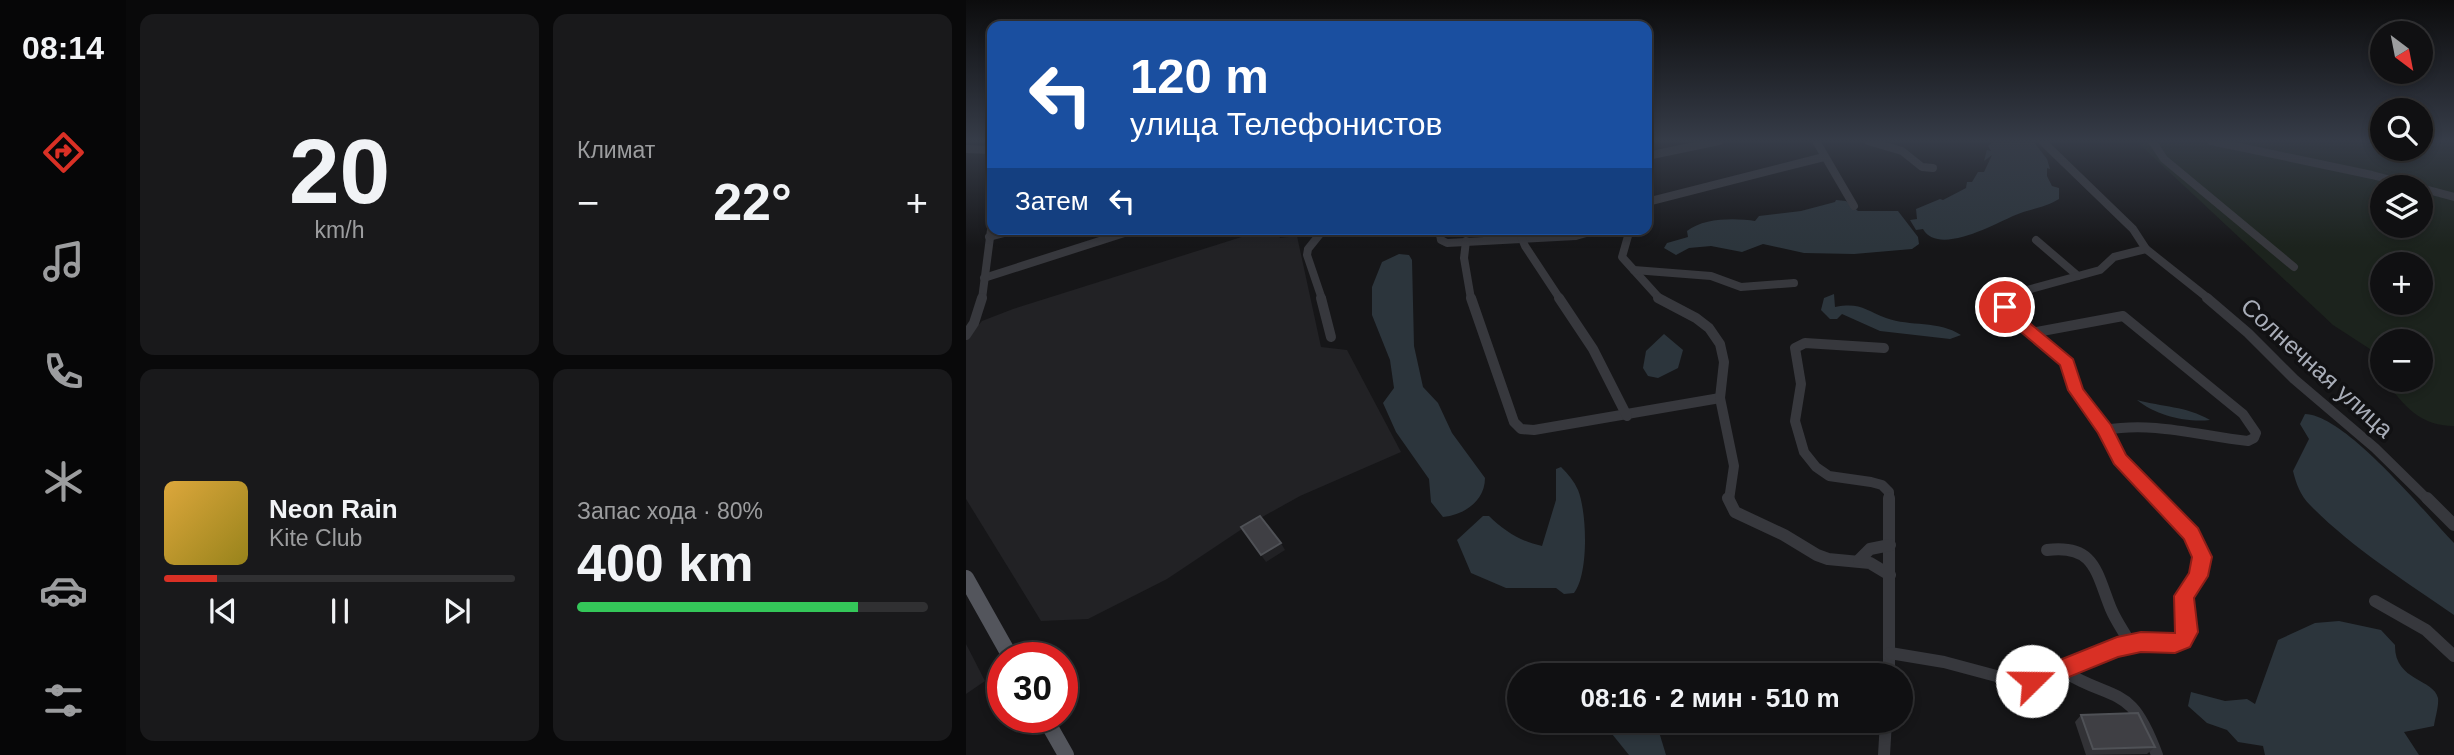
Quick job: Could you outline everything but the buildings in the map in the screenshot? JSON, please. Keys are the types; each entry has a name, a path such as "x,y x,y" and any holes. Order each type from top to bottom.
{"main road":[{"path":"966,578 1002,642"},
{"path":"1054,733 1066,755"}],"street":[{"path":"1652,201 1748,176"},
{"path":"1836,176 1854,206"},
{"name":"Солнечная улица","path":"2078,176 2133,229 2146,249 2169,265 2248,334 2294,379 2375,448 2454,525"},
{"path":"2183,176 2294,267"},
{"path":"2373,176 2454,197"},
{"path":"966,335 979,318 989,237 996,235"},
{"path":"984,278 1119,235"},
{"path":"1319,235 1308,249 1307,255 1326,311 1331,337"},
{"path":"1440,235 1442,241 1466,241 1506,235"},
{"path":"1520,235 1593,349 1627,416"},
{"path":"1557,235 1579,235"},
{"path":"1628,235 1621,253 1634,270 1660,300 1696,318 1720,344 1724,362 1720,398 1734,459 1728,499 1735,512 1784,535 1817,555 1828,559 1870,563 1890,575"},
{"path":"2036,240 2078,276"},
{"path":"1466,241 1463,261 1470,297 1514,422 1521,429 1534,430 1627,416 1720,398"},
{"path":"1890,653 1944,662 2015,681 2032,681 2130,643 2175,643 2183,640 2188,632 2184,596 2198,576 2202,557 2192,534 2129,471 2105,430 2076,390 2067,363 2008,313 2005,307 2006,298 2015,292 2106,268 2119,254 2146,249"},
{"path":"1634,270 1711,276 1741,287 1794,283"},
{"path":"2031,333 2123,316 2243,414 2256,433 2248,442 2152,426 2121,425 2105,430"},
{"path":"1884,348 1815,343 1805,343 1795,348 1801,384 1796,425 1810,460 1823,473 1840,481 1872,481 1887,488 1891,506 1890,663"},
{"path":"1859,560 1870,548 1890,545"},
{"path":"2047,550 2067,546 2090,559 2130,643"},
{"path":"2375,600 2426,629 2454,656"},
{"path":"2061,670 2082,683 2112,692 2129,702 2143,718 2157,755"},
{"path":"1884,755 1885,733"}],"shaded area":[{"path":"1975,176 2047,176 2052,186 2059,188 2059,199 1967,236 1941,239 1930,237 1923,229 1916,230 1910,220 1917,219 1916,209 1943,200 1966,188 1967,182 1972,182"},
{"path":"2174,176 2370,176 2370,238 2433,238 2433,176 2454,176 2454,426 2422,418 2394,392 2433,392 2433,329 2370,329 2370,349 2333,325"},
{"path":"1836,200 1846,201 1858,211 1898,211 1918,237 1919,244 1912,249 1854,254 1804,253 1763,244 1742,252 1711,246 1689,248 1676,255 1664,248 1667,243 1688,237 1687,231 1702,223 1730,219 1755,221 1759,216 1801,211"},
{"path":"1248,235 1279,235 1280,238 1297,236 1321,347 1347,350 1401,452 1300,496 1248,525 1167,579 1088,619 1041,621 966,499 966,339 982,321"},
{"path":"1399,254 1409,255 1412,260 1414,346 1423,387 1438,403 1452,433 1485,478 1477,500 1466,510 1451,516 1443,517 1431,502 1429,479 1396,432 1383,403 1394,388 1390,360 1372,315 1372,287 1382,262"},
{"path":"1834,294 1835,307 1857,306 1895,321 1934,325 1961,335 1950,339 1880,331 1842,314 1837,319 1830,319 1821,310 1824,298"},
{"path":"1664,334 1683,350 1678,368 1658,378 1648,376 1643,368 1646,351"},
{"path":"2137,400 2183,409 2210,420 2172,417"},
{"path":"2305,414 2322,419 2342,430 2363,447 2454,543 2454,615 2361,549 2326,520 2304,497 2293,471 2309,439 2300,424"},
{"path":"1561,467 1576,487 1585,527 1582,572 1574,593 1564,594 1556,588 1506,588 1471,573 1457,540 1483,516 1489,516 1520,539 1542,546 1556,500 1556,469"},
{"path":"2339,621 2381,630 2395,645 2396,657 2407,673 2435,692 2438,701 2434,726 2404,732 2419,755 2265,755 2263,746 2238,742 2227,730 2207,723 2188,706 2191,692 2225,701 2247,699 2255,704 2278,640 2315,623"},
{"path":"966,644 985,681 966,694"},
{"path":"1659,733 1666,755 1629,755 1612,734"}],"route":[{"path":"2005,307 2008,313 2067,363 2076,390 2105,430 2120,460 2192,534 2202,557 2198,576 2184,596 2188,632 2183,640 2175,643 2130,643 2032,681"}]}
